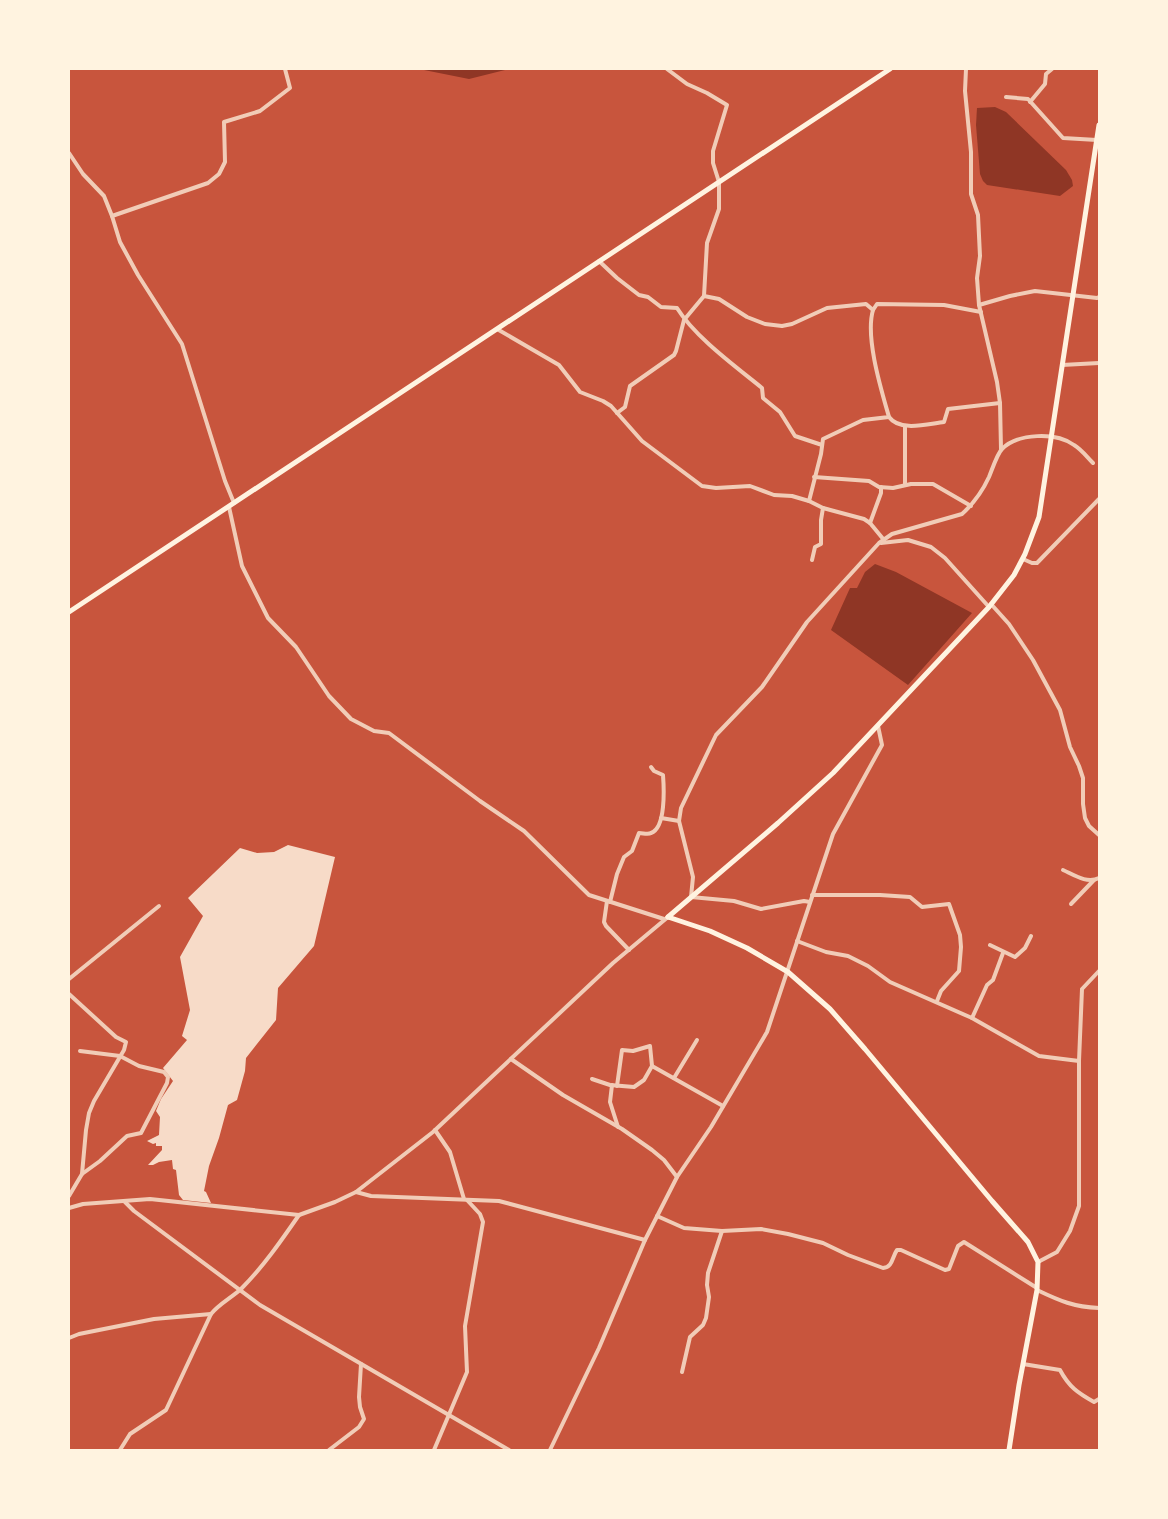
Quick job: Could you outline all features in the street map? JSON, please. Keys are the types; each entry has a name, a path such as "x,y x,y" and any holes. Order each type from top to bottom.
{"main road":[{"path":"69,612 890,69"},
{"path":"666,918 778,823 833,773 990,605 1014,575 1023,559 1038,517 1099,124"},
{"path":"666,918 710,931 747,948 788,972 830,1010 865,1049 1028,1242 1038,1262 1037,1289 1009,1450"}],"street":[{"path":"112,216 208,183 220,174 225,162 224,122 260,111 290,88 285,69"},
{"path":"617,413 625,408 630,386 674,355 684,320 704,296 707,243 719,208 718,182 713,163 713,151 726,105 707,93 687,84 667,69"},
{"path":"810,902 804,901 761,909 734,901 691,897 692,877 679,821 681,808 716,735 762,687 807,622 879,543 892,534 962,514 971,506 988,479 1001,449 1000,403 997,382 979,305 977,278 980,256 978,215 971,194 971,152 965,91 966,69"},
{"path":"1030,102 1045,84 1046,74 1052,69"},
{"path":"1006,97 1028,99 1063,138 1097,140"},
{"path":"69,153 83,174 104,196 120,242 138,275 182,344 226,481 242,566 268,618 296,647 329,696 350,719 374,731 389,733 480,801 524,831 589,896 666,918"},
{"path":"599,261 616,278 639,295 648,298 661,307 677,308 684,320 762,388 763,398 780,412 795,436 822,445"},
{"path":"979,305 1035,291 1098,298"},
{"path":"704,296 719,299 747,317 765,324 782,326 792,324 827,308 866,304 873,310"},
{"path":"981,312 944,305 877,304 870,320 876,368 889,417 893,423 905,426 944,422 948,409 1000,403"},
{"path":"497,329 559,365 580,392 611,406 642,441 702,486 716,488 750,486 774,494 792,496 809,501 823,508 864,519 870,523 884,540"},
{"path":"1062,365 1099,363"},
{"path":"809,501 823,440 863,420 889,417"},
{"path":"905,426 905,485"},
{"path":"1001,449 1017,440 1032,436 1051,436 1066,440 1075,445 1094,463"},
{"path":"814,477 869,481 881,487 893,488 905,485 933,484 971,506"},
{"path":"870,523 881,487"},
{"path":"1023,559 1032,564 1037,562 1099,499"},
{"path":"812,560 815,547 821,544 823,508"},
{"path":"879,543 908,540 931,547 945,558 1009,624 1028,653 1060,710 1070,748 1083,778 1084,818 1099,835"},
{"path":"550,1450 599,1348 657,1216 677,1178 767,1032 833,834 882,745 878,726"},
{"path":"629,950 604,922 617,874 624,858 632,851 639,833 653,833 658,827 661,818 664,793 663,775 654,771 651,767"},
{"path":"661,818 679,821"},
{"path":"1063,870 1083,879 1094,880"},
{"path":"1071,904 1094,880 1099,878"},
{"path":"812,895 880,895 910,898 922,907 949,904 960,936 959,971 942,991 937,1001"},
{"path":"69,979 105,948 160,906"},
{"path":"69,1208 83,1204 150,1199 299,1215 328,1205 356,1192 435,1130 666,918"},
{"path":"990,945 1003,953 1015,957 1025,948 1031,936"},
{"path":"797,941 826,952 848,956 868,966 890,982 972,1018 1039,1056 1080,1061"},
{"path":"972,1018 987,985 992,980 1003,953"},
{"path":"1038,1262 1058,1252 1070,1231 1080,1206 1082,989 1099,970"},
{"path":"69,994 116,1036 126,1042 124,1050 89,1113 82,1174"},
{"path":"674,1078 697,1040"},
{"path":"592,1079 612,1085 617,1086 634,1088 644,1080 652,1066 650,1046 633,1051 622,1050 617,1086"},
{"path":"69,1196 82,1174 100,1161 127,1136 141,1132 168,1078 164,1072 140,1066 120,1056 80,1052"},
{"path":"511,1060 562,1095 618,1127 652,1150 664,1160 677,1178"},
{"path":"652,1066 723,1106"},
{"path":"612,1085 610,1102 618,1127"},
{"path":"434,1450 467,1372 465,1326 483,1222 480,1214 466,1199 450,1152 435,1130"},
{"path":"356,1192 371,1196 499,1201 645,1240"},
{"path":"125,1202 134,1211 260,1305 509,1450"},
{"path":"120,1450 130,1434 166,1410 211,1314 240,1290 273,1252 299,1215"},
{"path":"657,1216 684,1228 722,1231 761,1229 788,1234 823,1243 883,1268 888,1268 893,1255 897,1250 901,1250 945,1270 949,1269 958,1246 964,1242 1037,1289 1063,1302 1082,1307 1099,1308"},
{"path":"682,1372 690,1337 703,1325 706,1318 708,1273 722,1231"},
{"path":"69,1338 79,1334 154,1319 211,1314"},
{"path":"329,1450 363,1422 359,1397 361,1364"},
{"path":"1023,1364 1060,1370 1066,1381 1078,1392 1094,1402 1099,1400"}],"shaded area":[{"path":"419,69 509,69 469,79"},
{"path":"995,107 1006,112 1066,170 1073,186 1060,196 987,185 983,181 980,174 976,125 977,108"},
{"path":"875,564 896,572 972,613 908,685 831,630 850,588 857,588 865,572"}],"building":[{"path":"288,845 335,857 314,946 278,988 276,1020 246,1058 245,1071 237,1100 228,1105 209,1166 204,1191 211,1203 183,1200 179,1195 176,1170 173,1169 172,1160 148,1165 162,1150 162,1146 156,1146 156,1143 153,1144 147,1141 159,1135 160,1117 156,1111 161,1099 173,1081 163,1068 187,1040 182,1036 190,1010 180,957 203,916 188,898 240,848 257,853 274,852"}]}
